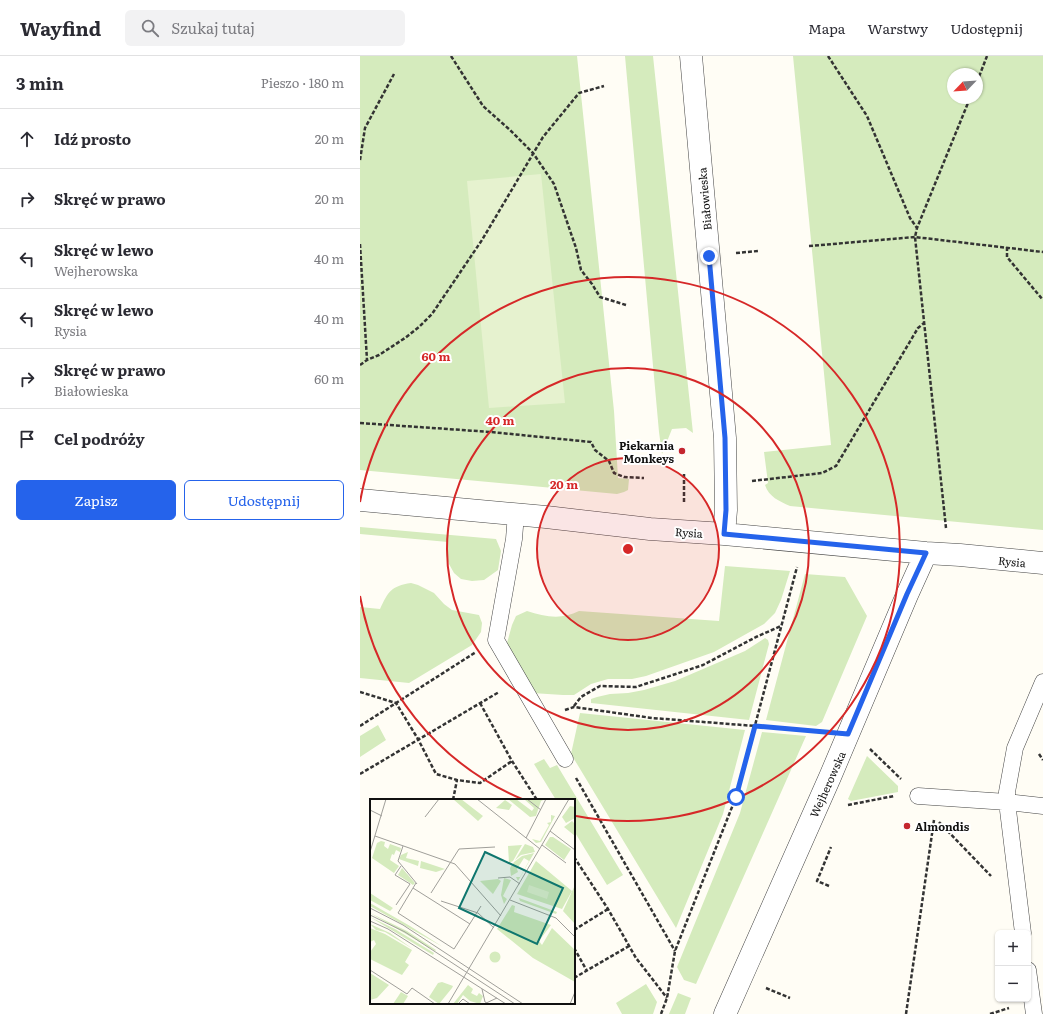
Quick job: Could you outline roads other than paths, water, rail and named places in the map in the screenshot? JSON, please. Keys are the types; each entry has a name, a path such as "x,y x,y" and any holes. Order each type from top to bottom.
{"street":[{"name":"Białowieska","path":"691,56 725,438 726,510 724,534"},
{"name":"Rysia","path":"360,500 650,528 1043,563"},
{"name":"Wejherowska","path":"725,1014 926,553"}],"lane":[{"path":"516,514 514,539 496,640 565,759"},
{"path":"1023,930 1007,792 1015,748 1042,689"},
{"path":"918,796 1043,806"},
{"path":"1031,992 1034,1014"}],"place":[{"name":"Piekarnia Monkeys","path":"682,451"},
{"name":"Almondis","path":"907,826"}]}
